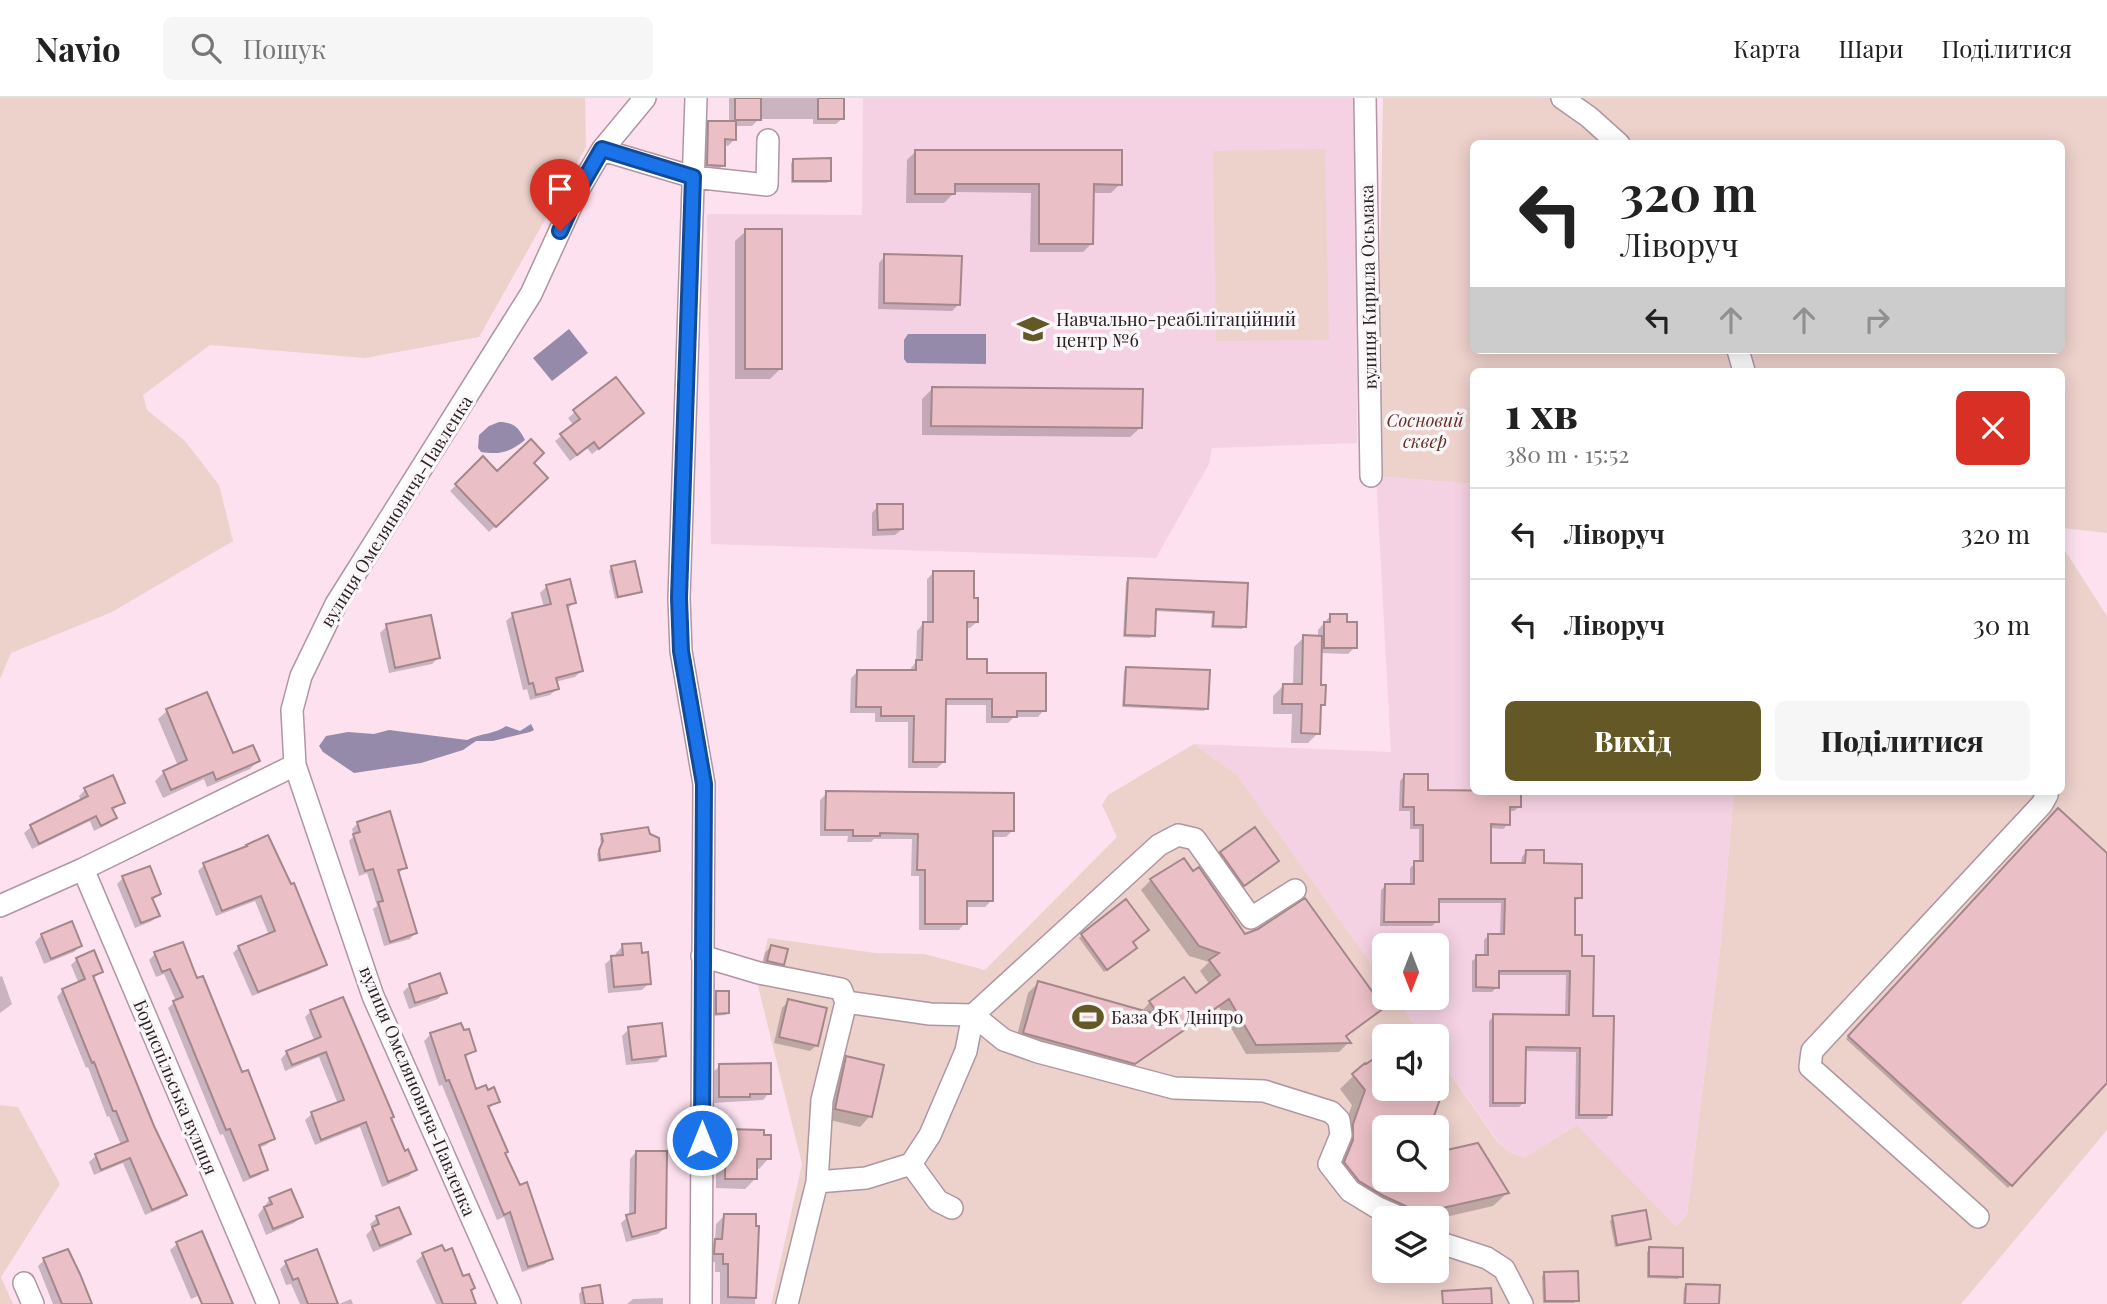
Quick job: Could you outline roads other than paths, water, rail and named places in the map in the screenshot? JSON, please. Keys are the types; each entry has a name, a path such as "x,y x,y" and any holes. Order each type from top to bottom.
{"street":[{"name":"вулиця Омеляновича-Павленка","path":"510,1304 373,996 295,765 292,710 301,676 330,615 531,294 579,189 602,149 646,98"},
{"path":"696,98 679,598 681,651 704,784 701,1304"},
{"name":"вулиця Кирила Осьмака","path":"1365,98 1371,475"},
{"path":"1562,98 1615,140"},
{"path":"602,149 693,177 767,185 768,140"},
{"path":"0,906 83,869 295,765"},
{"path":"1978,1217 1810,1067 1812,1051 2042,804 2047,795"},
{"path":"817,1182 866,1178 911,1164 930,1135 966,1051 973,1015 1158,845 1178,835 1195,839 1251,918 1295,890"},
{"name":"Бориспільська вулиця","path":"83,869 268,1304"},
{"path":"702,957 759,973 841,989 846,1002 822,1100 817,1182 787,1304"},
{"path":"846,1002 930,1014 973,1015 1004,1040 1038,1052 1174,1088 1264,1091 1331,1112 1339,1120 1341,1135 1329,1164 1350,1191 1375,1206"},
{"path":"911,1164 938,1201 951,1208"},
{"path":"1449,1246 1487,1258 1504,1269 1522,1304"},
{"path":"24,1283 33,1304"}],"place":[{"name":"Навчально-реабілітаційний центр №6","path":"1033,329"},
{"name":"База ФК Дніпро","path":"1088,1017"}],"park label":[{"name":"Сосновий сквер","path":"1425,430"}]}
